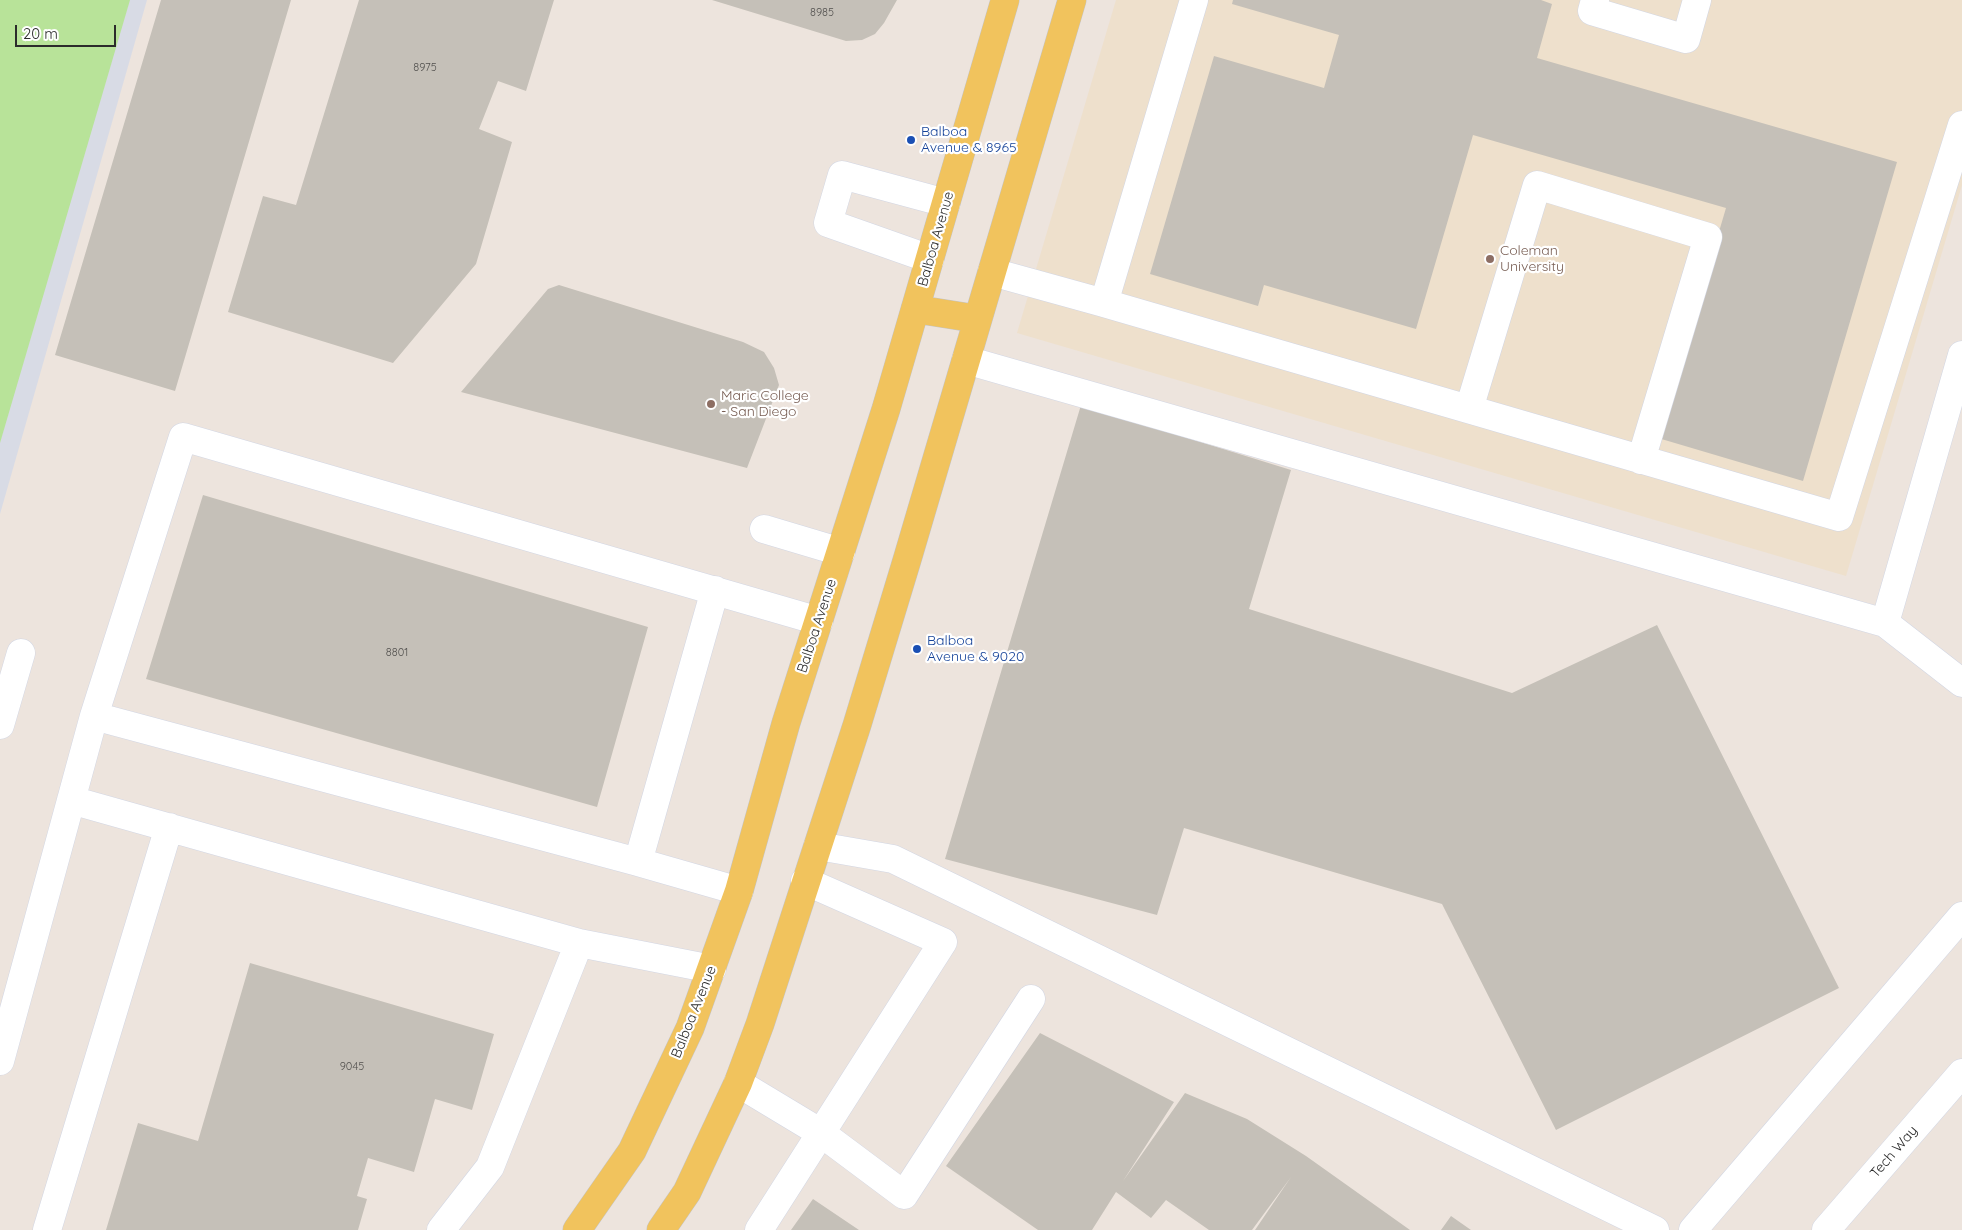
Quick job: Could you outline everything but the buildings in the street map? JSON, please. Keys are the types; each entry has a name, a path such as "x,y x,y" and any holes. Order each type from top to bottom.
{"main road":[{"name":"Balboa Avenue","path":"577,1230 632,1152 690,1028 712,969 739,891 786,723 841,552 915,309 1005,0"},
{"path":"660,1230 687,1192 738,1083 760,1024 905,569 1072,0"},
{"path":"915,309 978,319"}],"street":[{"path":"1104,303 1194,0"},
{"path":"1595,0 1592,11 1686,38 1697,0"},
{"path":"992,272 1839,517 1962,125"},
{"path":"930,259 828,223 842,175 946,203"},
{"path":"1469,410 1537,185 1708,237 1641,460"},
{"path":"1886,623 1962,355"},
{"path":"966,360 1886,623 1962,682"},
{"path":"0,1062 94,716 183,436 819,621"},
{"path":"764,529 841,552"},
{"path":"638,862 715,590"},
{"path":"0,725 21,653"},
{"path":"94,716 638,862 739,891"},
{"path":"71,800 579,943 712,969"},
{"path":"47,1230 169,827"},
{"path":"818,846 894,860 1655,1230"},
{"path":"759,1230 943,942 805,881"},
{"path":"1692,1230 1962,916"},
{"path":"441,1230 490,1166 579,943"},
{"path":"738,1083 821,1133 904,1195 1031,1000"},
{"name":"Tech Way","path":"1826,1230 1962,1073"}],"shaded area":[{"path":"0,0 147,0 0,514"},
{"name":"Coleman University","path":"1116,0 1962,0 1962,185 1846,576 1017,333"}],"green space":[{"path":"0,0 130,0 0,443"}],"place":[{"name":"Balboa Avenue & 8965","path":"911,140"},
{"name":"Coleman University","path":"1490,259"},
{"name":"Maric College - San Diego","path":"711,404"},
{"name":"Balboa Avenue & 9020","path":"917,649"}]}
